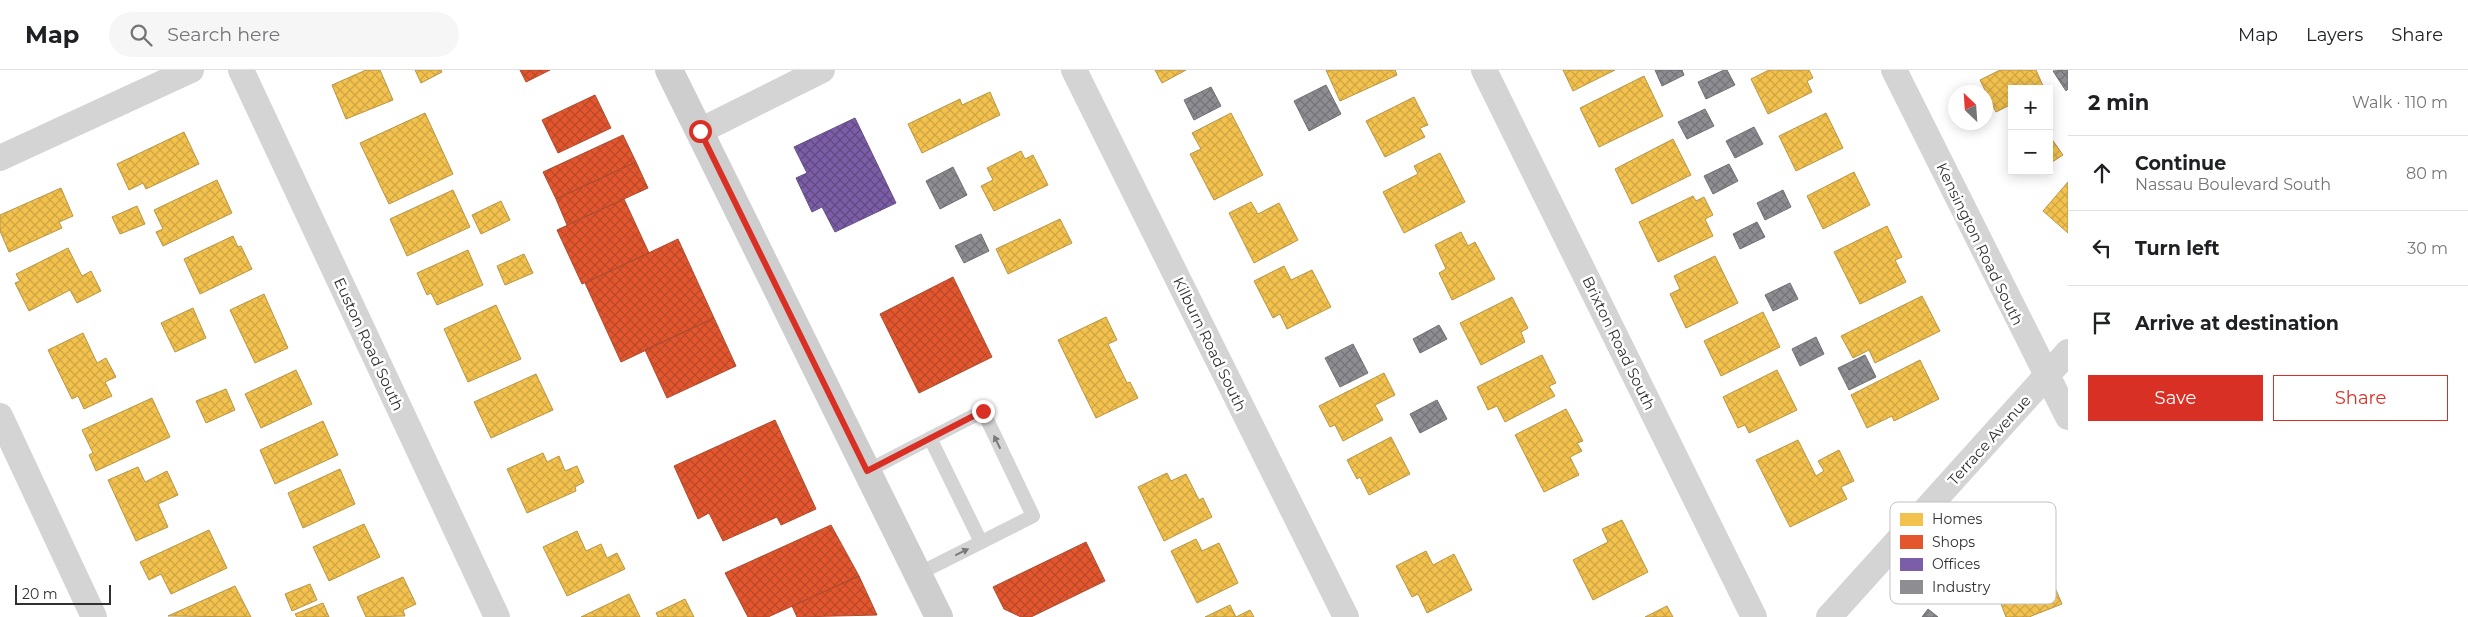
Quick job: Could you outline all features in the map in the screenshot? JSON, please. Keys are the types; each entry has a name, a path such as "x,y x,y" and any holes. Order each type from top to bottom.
{"main road":[{"path":"669,70 939,617"}],"street":[{"path":"0,158 191,70"},
{"name":"Euston Road South","path":"241,70 498,617"},
{"path":"700,131 822,70"},
{"name":"Kilburn Road South","path":"1074,70 1346,617"},
{"name":"Brixton Road South","path":"1484,70 1754,617"},
{"name":"Kensington Road South","path":"1894,70 2046,377 2068,417"},
{"name":"Terrace Avenue","path":"1933,502 2068,352"},
{"path":"0,416 94,617"},
{"name":"Terrace Avenue","path":"1829,617 1890,550"}],"lane":[{"path":"867,471 983,411 1033,516 918,574"},
{"path":"930,438 981,542"}],"building: Homes":[{"path":"366,70 380,70 393,100 346,119 332,85"},
{"path":"415,70 441,70 442,72 421,83"},
{"path":"1155,70 1186,70 1162,83"},
{"path":"1326,70 1395,70 1397,75 1340,101"},
{"path":"1563,70 1615,70 1573,91"},
{"path":"1769,70 1809,70 1813,78 1807,81 1812,92 1768,114 1751,79"},
{"path":"2000,70 2036,70 2043,85 2008,85 2008,106 1996,112 1993,106 1993,85 1982,85 1980,80"},
{"path":"1644,76 1663,116 1599,147 1580,108"},
{"path":"990,92 1000,115 922,153 908,124 960,99 962,105"},
{"path":"1414,97 1428,125 1420,128 1425,137 1385,157 1366,121"},
{"path":"425,113 453,174 389,204 360,143"},
{"path":"1231,113 1263,175 1214,200 1190,154 1201,149 1192,133"},
{"path":"1826,113 1843,148 1796,171 1779,136"},
{"path":"184,132 199,164 146,189 143,183 129,190 117,164"},
{"path":"1673,139 1691,175 1632,204 1615,169"},
{"path":"2053,141 2063,155 2053,161"},
{"path":"1021,151 1025,159 1033,155 1048,185 994,211 981,186 993,180 987,168"},
{"path":"1440,153 1465,202 1404,233 1383,192 1418,174 1414,166"},
{"path":"1854,172 1870,205 1823,229 1807,196"},
{"path":"217,180 232,213 163,246 156,232 163,229 154,210"},
{"path":"2068,182 2068,233 2043,211"},
{"path":"61,188 73,216 59,222 62,228 9,252 0,231 0,215"},
{"path":"453,190 470,227 407,256 390,219"},
{"path":"1693,196 1696,201 1704,197 1713,215 1705,219 1713,236 1658,262 1639,222"},
{"path":"501,201 510,220 481,234 472,215"},
{"path":"1251,202 1258,214 1279,203 1298,240 1254,263 1229,213"},
{"path":"137,206 145,224 120,234 112,217"},
{"path":"1060,219 1072,243 1008,274 996,249"},
{"path":"1887,226 1902,257 1895,260 1906,282 1860,304 1834,252"},
{"path":"1461,232 1468,246 1475,242 1495,279 1452,300 1439,273 1446,269 1435,245"},
{"path":"233,236 238,247 241,246 252,269 200,294 184,259"},
{"path":"68,248 82,276 91,271 101,291 77,303 70,290 29,311 15,283 20,281 16,274"},
{"path":"468,250 483,285 437,305 431,293 427,295 417,273"},
{"path":"524,254 533,273 505,285 497,266"},
{"path":"1715,256 1738,303 1686,328 1670,294 1680,289 1674,276"},
{"path":"1284,266 1291,280 1312,270 1331,307 1287,329 1280,314 1273,318 1254,281"},
{"path":"264,294 288,348 255,363 230,310"},
{"path":"1922,296 1940,331 1875,363 1869,350 1853,358 1841,336"},
{"path":"1512,297 1528,328 1521,332 1525,342 1481,365 1460,323"},
{"path":"496,305 521,359 468,382 444,329"},
{"path":"193,308 206,338 175,352 161,323"},
{"path":"1763,312 1780,347 1721,376 1704,341"},
{"path":"1106,317 1117,340 1108,344 1127,383 1130,382 1138,398 1096,418 1058,340"},
{"path":"83,333 97,363 106,358 116,377 105,382 112,396 84,409 78,396 72,399 48,350"},
{"path":"1542,355 1556,383 1549,386 1555,396 1505,422 1497,406 1488,410 1477,387"},
{"path":"1920,360 1939,399 1894,421 1892,416 1867,428 1851,395"},
{"path":"296,370 312,404 261,428 245,394"},
{"path":"1777,370 1797,410 1749,433 1745,425 1738,428 1723,397"},
{"path":"1384,373 1395,395 1375,405 1383,420 1343,441 1335,425 1330,427 1319,406"},
{"path":"536,374 553,410 491,438 474,402"},
{"path":"226,389 235,410 206,423 196,401"},
{"path":"152,398 170,437 96,471 89,455 93,453 82,430"},
{"path":"1566,409 1583,441 1577,443 1582,451 1570,457 1579,475 1544,492 1515,435"},
{"path":"323,421 338,455 275,484 260,450"},
{"path":"1391,437 1410,474 1369,495 1360,477 1357,479 1347,460"},
{"path":"1798,440 1816,476 1824,471 1818,461 1839,450 1854,481 1841,487 1847,499 1790,527 1756,460"},
{"path":"543,453 547,462 559,456 565,471 577,466 584,482 575,487 576,491 527,513 507,469"},
{"path":"138,467 145,482 167,471 178,495 158,504 168,527 136,541 108,480"},
{"path":"340,469 355,504 303,528 288,493"},
{"path":"1167,473 1171,481 1186,474 1199,500 1203,498 1212,517 1164,541 1138,487"},
{"path":"1622,520 1648,572 1593,600 1573,560 1608,542 1602,529"},
{"path":"364,524 380,557 329,581 313,547"},
{"path":"209,530 227,568 171,594 161,574 149,580 140,562"},
{"path":"577,531 586,551 601,544 607,558 617,553 625,569 567,596 543,547"},
{"path":"1196,539 1202,551 1219,543 1238,583 1197,603 1171,551"},
{"path":"1426,551 1433,565 1454,554 1472,590 1427,613 1418,594 1412,597 1396,566"},
{"path":"403,577 416,604 403,610 405,616 366,617 357,597"},
{"path":"310,584 317,600 292,611 285,594"},
{"path":"235,586 251,617 168,616"},
{"path":"2056,590 2062,604 2029,617 2006,617 2001,604 2056,604"},
{"path":"629,594 640,617 581,617"},
{"path":"685,599 694,617 658,617 656,613"},
{"path":"323,603 329,617 297,617 295,614"},
{"path":"1230,605 1236,617 1205,617"},
{"path":"1667,606 1673,617 1645,617"},
{"path":"1250,610 1254,617 1236,617"}],"building: Shops":[{"path":"520,70 550,70 526,82"},
{"path":"595,95 611,128 558,153 542,120"},
{"path":"623,135 636,162 556,199 543,172"},
{"path":"636,162 648,188 567,225 556,199"},
{"path":"624,199 649,253 582,284 557,230"},
{"path":"678,239 714,318 621,362 585,283"},
{"path":"953,277 992,357 919,393 880,314"},
{"path":"714,318 736,366 667,398 645,350"},
{"path":"775,420 816,509 781,525 777,517 723,541 709,513 698,519 674,466"},
{"path":"831,525 859,576 768,617 748,617 725,573"},
{"path":"1086,542 1105,581 1031,617 1021,617 1004,609 993,587"},
{"path":"859,576 877,615 797,617 792,606"}],"building: Offices":[{"path":"855,118 896,203 835,232 822,207 812,212 796,178 807,173 794,147"}],"building: Industry":[{"path":"1655,70 1682,70 1684,75 1662,86"},
{"path":"1727,70 1735,85 1706,99 1698,82"},
{"path":"2068,70 2068,89 2066,91 2053,71"},
{"path":"1326,85 1341,114 1309,131 1294,101"},
{"path":"1211,87 1221,106 1194,120 1184,100"},
{"path":"1705,109 1714,126 1687,139 1678,122"},
{"path":"1754,127 1763,144 1735,158 1726,141"},
{"path":"1729,164 1738,181 1713,194 1704,176"},
{"path":"953,167 967,195 940,209 926,181"},
{"path":"1783,190 1791,207 1765,220 1757,203"},
{"path":"1757,222 1765,237 1740,249 1733,234"},
{"path":"981,234 989,251 964,263 955,246"},
{"path":"1790,283 1798,299 1773,311 1765,295"},
{"path":"1439,325 1447,339 1420,353 1413,339"},
{"path":"1816,337 1824,354 1800,366 1792,349"},
{"path":"1353,344 1368,373 1340,387 1325,358"},
{"path":"1865,355 1876,377 1849,390 1838,368"},
{"path":"1437,400 1447,419 1420,433 1410,414"},
{"path":"1928,609 1938,617 1922,617"}],"route":[{"path":"700,131 867,471 983,411"}]}
